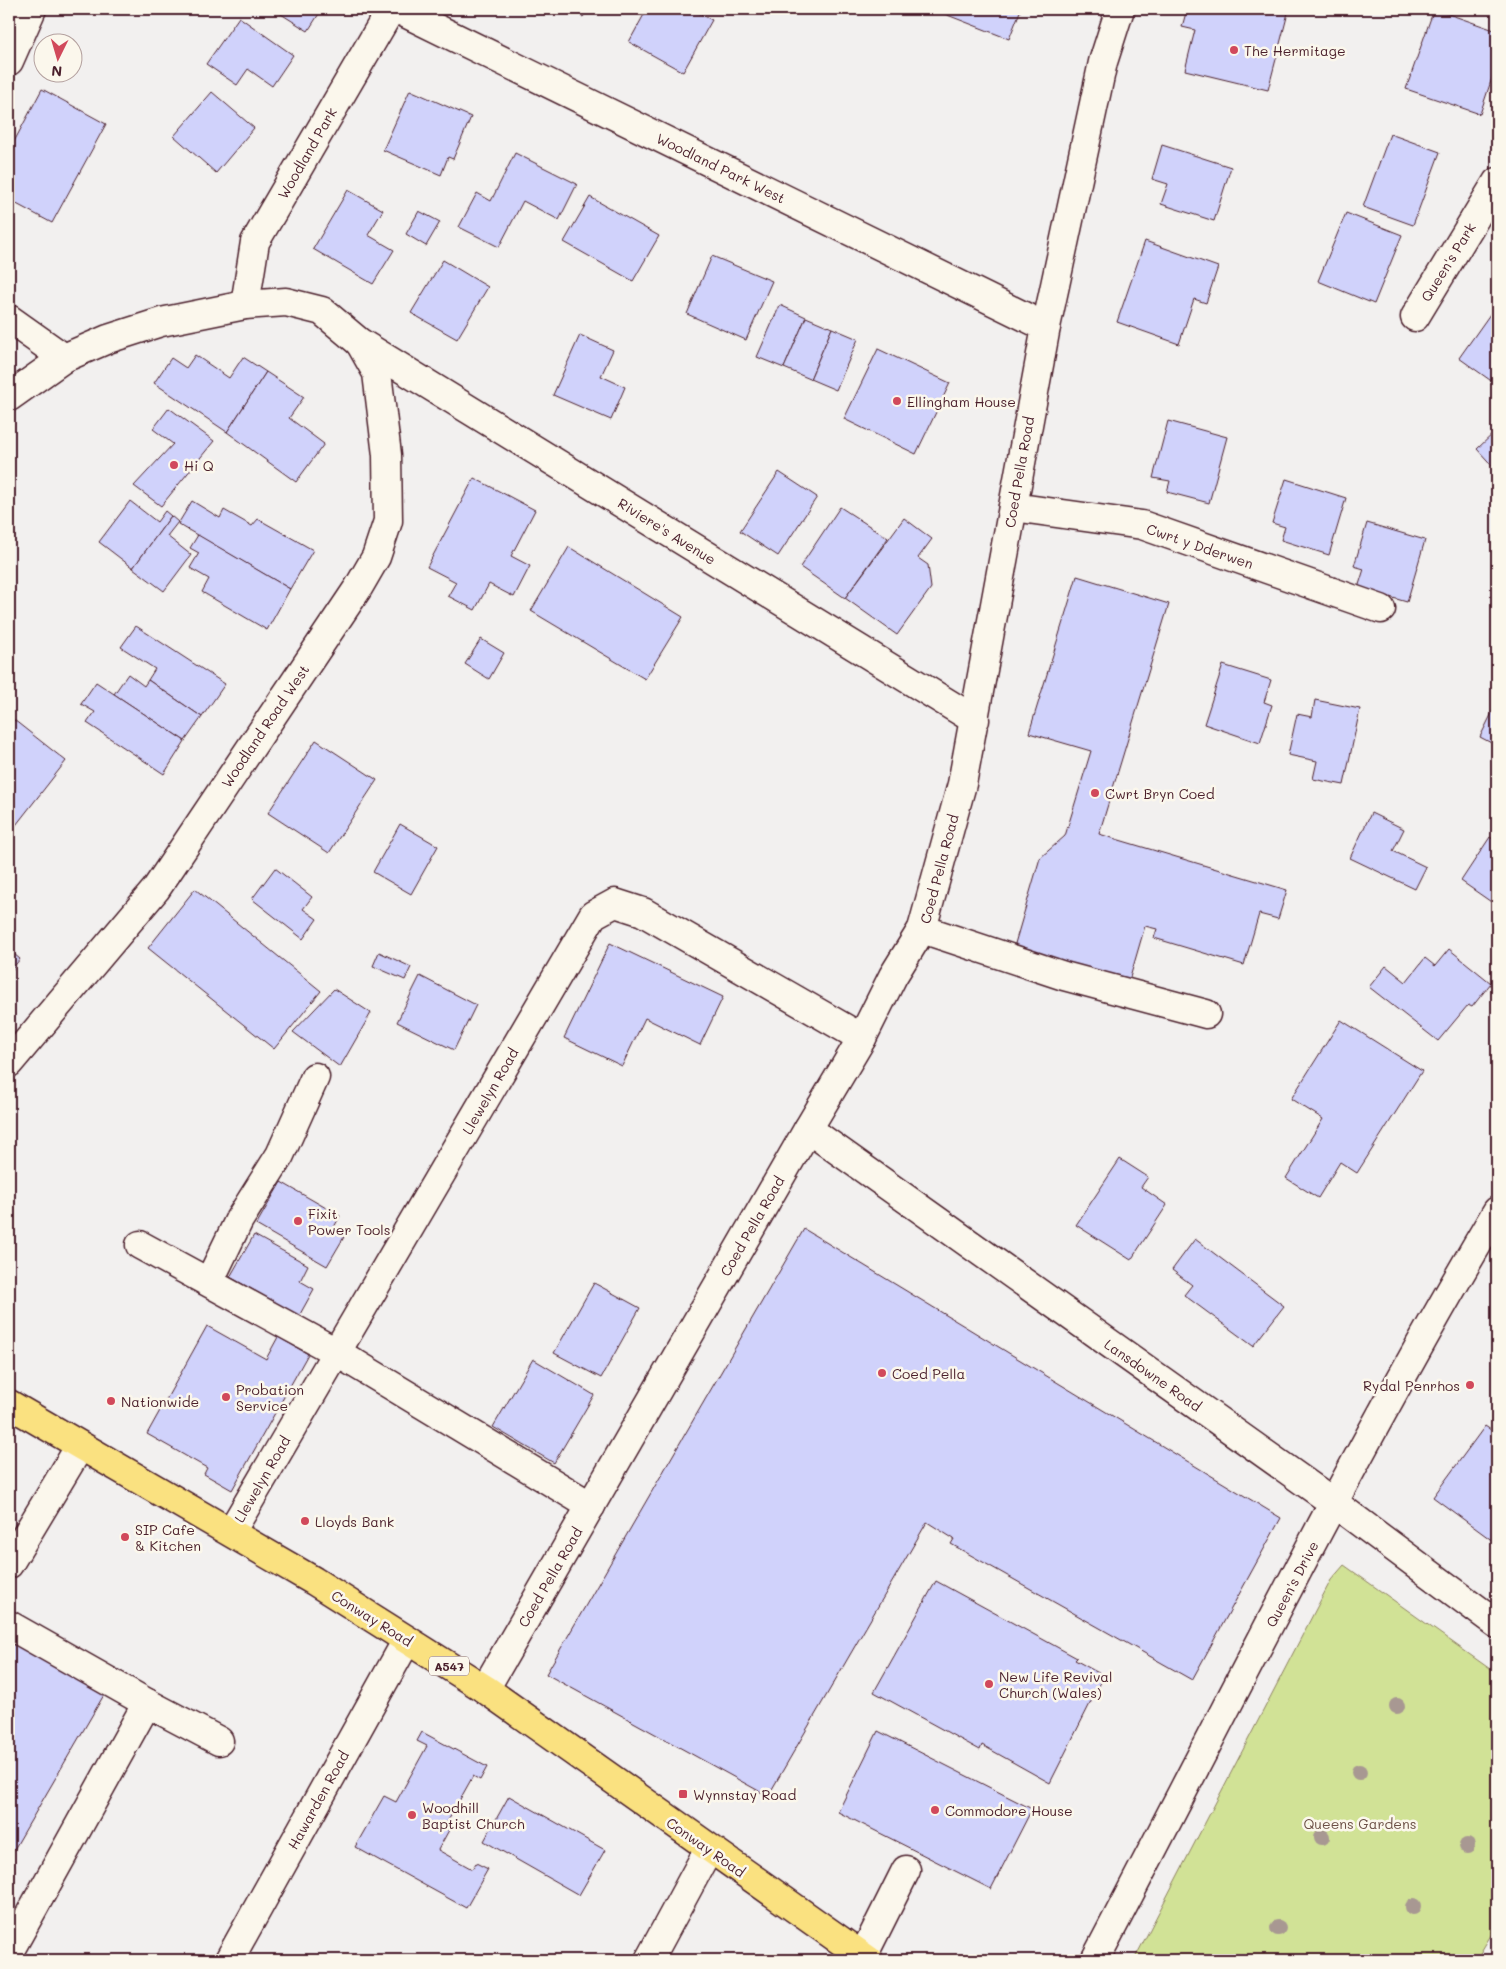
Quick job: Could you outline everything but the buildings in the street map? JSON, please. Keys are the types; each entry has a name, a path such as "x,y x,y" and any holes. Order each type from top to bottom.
{"main road":[{"name":"Conway Road","path":"9,1404 231,1532 485,1689 709,1850 865,1958"}],"street":[{"path":"9,61 32,9"},
{"name":"Woodland Park","path":"245,305 255,242 391,9"},
{"name":"Woodland Park West","path":"397,9 1046,328"},
{"name":"Coed Pella Road","path":"485,1689 862,1038 893,976 922,929 962,784 1046,328 1103,62 1120,9"},
{"name":"Queen's Park","path":"1415,317 1497,182"},
{"path":"9,396 64,358 108,340 161,322 245,305 286,302 322,311 359,342"},
{"path":"9,319 64,358"},
{"name":"Riviere's Avenue","path":"359,342 975,720"},
{"name":"Woodland Road West","path":"9,1063 156,889 352,596 376,557 388,521 387,455 377,373 359,342"},
{"name":"Cwrt y Dderwen","path":"1013,507 1142,525 1381,609"},
{"name":"Llewelyn Road","path":"231,1532 593,915 615,903 643,912 862,1038"},
{"path":"922,929 1064,976 1206,1014"},
{"path":"209,1282 239,1220 280,1155 315,1077"},
{"name":"Lansdowne Road","path":"808,1129 1334,1503 1497,1624"},
{"name":"Queen's Drive","path":"1095,1960 1334,1503 1445,1298 1497,1211"},
{"path":"140,1245 336,1352 591,1506"},
{"path":"9,1564 80,1446"},
{"path":"9,1625 147,1703 219,1741"},
{"name":"Hawarden Road","path":"229,1960 407,1640"},
{"path":"9,1952 147,1703"},
{"path":"649,1960 709,1850"},
{"path":"865,1958 906,1870"}],"green space":[{"name":"Queens Gardens","path":"1344,1565 1497,1674 1497,1925 1476,1960 1134,1960 1331,1580"}],"place":[{"name":"The Hermitage","path":"1234,50"},
{"name":"Ellingham House","path":"897,401"},
{"name":"Hi Q","path":"174,465"},
{"name":"Cwrt Bryn Coed","path":"1095,793"},
{"name":"Fixit Power Tools","path":"298,1221"},
{"name":"Coed Pella","path":"882,1373"},
{"name":"Rydal Penrhos","path":"1470,1385"},
{"name":"Probation Service","path":"226,1397"},
{"name":"Nationwide","path":"111,1401"},
{"name":"Lloyds Bank","path":"305,1521"},
{"name":"SIP Cafe & Kitchen","path":"125,1537"},
{"name":"New Life Revival Church (Wales)","path":"989,1684"},
{"name":"Wynnstay Road","path":"683,1794"},
{"name":"Commodore House","path":"935,1810"},
{"name":"Woodhill Baptist Church","path":"412,1815"}]}
